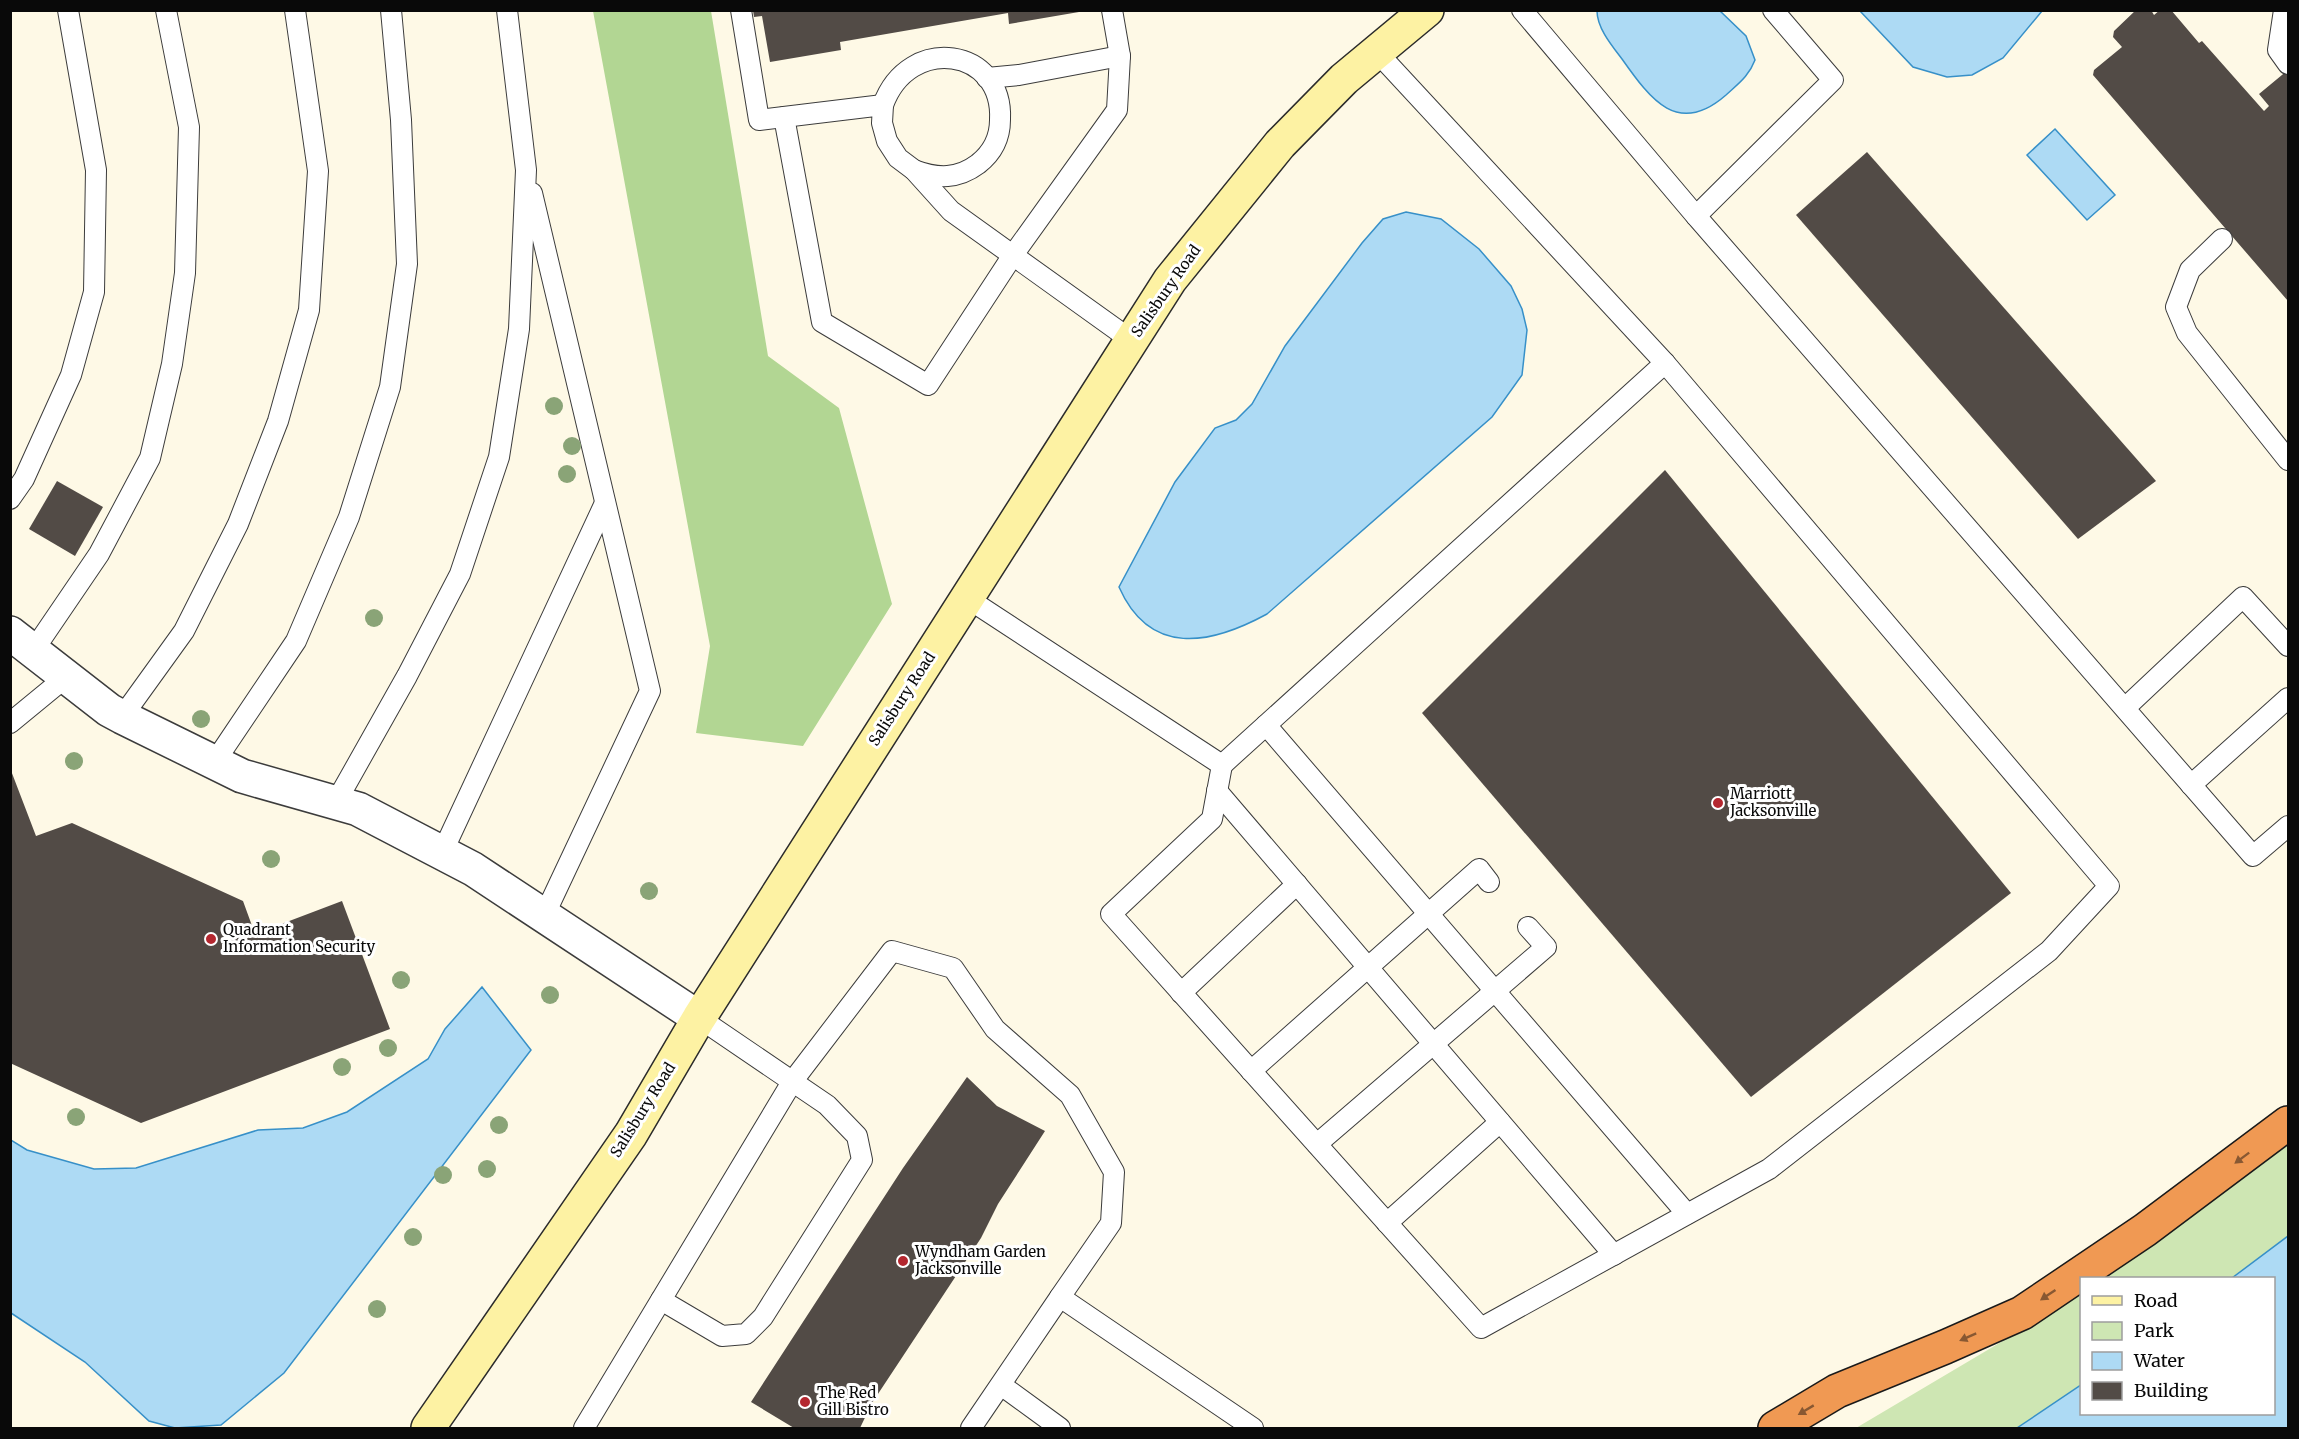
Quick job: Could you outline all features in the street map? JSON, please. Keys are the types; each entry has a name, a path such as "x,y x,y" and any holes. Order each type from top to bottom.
{"highway":[{"path":"1775,1428 1837,1391 2022,1313 2145,1230 2289,1123"}],"street":[{"name":"Salisbury Road","path":"428,1428 630,1134 699,1018 1170,280 1280,144 1344,79 1427,10"},
{"path":"22,642 122,717 242,776 358,808 473,869 699,1018"}],"lane":[{"path":"10,499 24,479 71,375 94,292 96,170 68,10"},
{"path":"22,642 99,554 150,458 172,364 185,273 189,127 166,10"},
{"path":"122,717 184,631 238,524 278,421 309,310 318,171 295,10"},
{"path":"214,763 296,641 349,517 390,387 407,264 401,120 391,10"},
{"path":"507,10 526,170 650,692 544,916"},
{"path":"741,10 759,120 883,105"},
{"path":"784,117 822,322 928,385 1013,255 1117,110 1120,57 1112,10"},
{"path":"1522,10 1696,216 2253,856 2289,826"},
{"path":"1696,216 1833,80 1773,10"},
{"path":"2284,10 2278,50 2289,64"},
{"path":"1376,51 1665,363 2109,886 2049,951 1769,1168 1481,1328 1111,914 1212,819 1221,765 1665,363"},
{"path":"987,78 1019,75 1120,57"},
{"path":"914,170 930,176 958,175 983,160 994,146 1000,129 1001,110 996,93 987,78 965,62 949,58 932,58 914,64 899,75 889,89 883,105 882,123 887,141 898,158 914,170 951,211 1131,340"},
{"path":"336,802 407,676 460,574 499,457 519,329 526,170"},
{"path":"2222,239 2190,270 2176,307 2187,333 2289,460"},
{"path":"442,853 605,503"},
{"path":"2124,708 2243,597 2289,646"},
{"path":"967,598 1221,765"},
{"path":"10,723 66,677"},
{"path":"2191,785 2289,698"},
{"path":"1266,724 1687,1214"},
{"path":"1217,791 1614,1255"},
{"path":"1251,1071 1479,870 1489,882"},
{"path":"1181,993 1297,884"},
{"path":"1317,1144 1435,1045 1546,947 1528,927"},
{"path":"584,1428 792,1082 892,951 953,968 995,1029 1070,1095 1114,1172 1111,1223 971,1428"},
{"path":"661,1300 722,1336 746,1335 763,1317 862,1160 857,1136 827,1106 699,1018"},
{"path":"1387,1223 1500,1122"},
{"path":"1060,1297 1253,1428"},
{"path":"1001,1384 1060,1428"}],"green space":[{"path":"593,11 711,11 768,356 839,408 892,604 803,746 696,733 710,646"},
{"path":"2288,1145 2288,1236 2233,1277 2100,1277 2179,1226"},
{"path":"2080,1291 2080,1386 2017,1428 1856,1428 2045,1316"}],"water":[{"path":"1597,11 1720,11 1746,36 1755,60 1750,71 1726,95 1709,107 1694,113 1680,113 1667,108 1644,88 1606,36"},
{"path":"1860,11 2042,11 2003,58 1972,75 1947,77 1913,67"},
{"path":"2055,129 2115,195 2087,220 2027,155"},
{"path":"1406,212 1441,219 1479,249 1511,286 1522,309 1527,330 1522,375 1492,417 1267,614 1246,625 1203,638 1183,638 1164,634 1147,625 1132,610 1119,587 1175,482 1215,428 1236,420 1252,404 1285,346 1362,243 1383,219"},
{"path":"482,987 531,1050 284,1373 221,1425 175,1428 149,1421 85,1362 11,1313 11,1140 27,1150 94,1169 136,1168 258,1130 303,1128 347,1112 428,1059 445,1029"},
{"path":"2288,1236 2288,1428 2017,1428 2080,1386 2080,1415 2275,1415 2275,1277 2233,1277"}],"building":[{"path":"753,10 1079,10 1079,12 1009,24 1008,13 840,42 841,50 770,62 762,16 754,17"},
{"path":"2136,10 2151,10 2154,15 2160,10 2171,10 2199,43 2202,41 2264,111 2269,106 2259,94 2288,70 2288,301 2093,75 2094,70 2122,47 2113,37 2114,31"},
{"path":"1867,152 2156,481 2078,539 1796,215"},
{"name":"Marriott Jacksonville","path":"1665,470 2011,893 1751,1097 1422,713"},
{"path":"57,481 103,507 75,556 29,529"},
{"path":"10,768 36,836 72,823 243,901 255,934 342,901 390,1029 141,1123 10,1063"},
{"name":"Wyndham Garden Jacksonville","path":"967,1077 997,1106 1045,1131 998,1204 981,1238 872,1403 860,1428 794,1428 751,1402 903,1168"}],"place":[{"name":"Marriott Jacksonville","path":"1718,803"},
{"name":"Quadrant Information Security","path":"211,939"},
{"name":"Wyndham Garden Jacksonville","path":"903,1261"},
{"name":"The Red Gill Bistro","path":"805,1402"}]}
